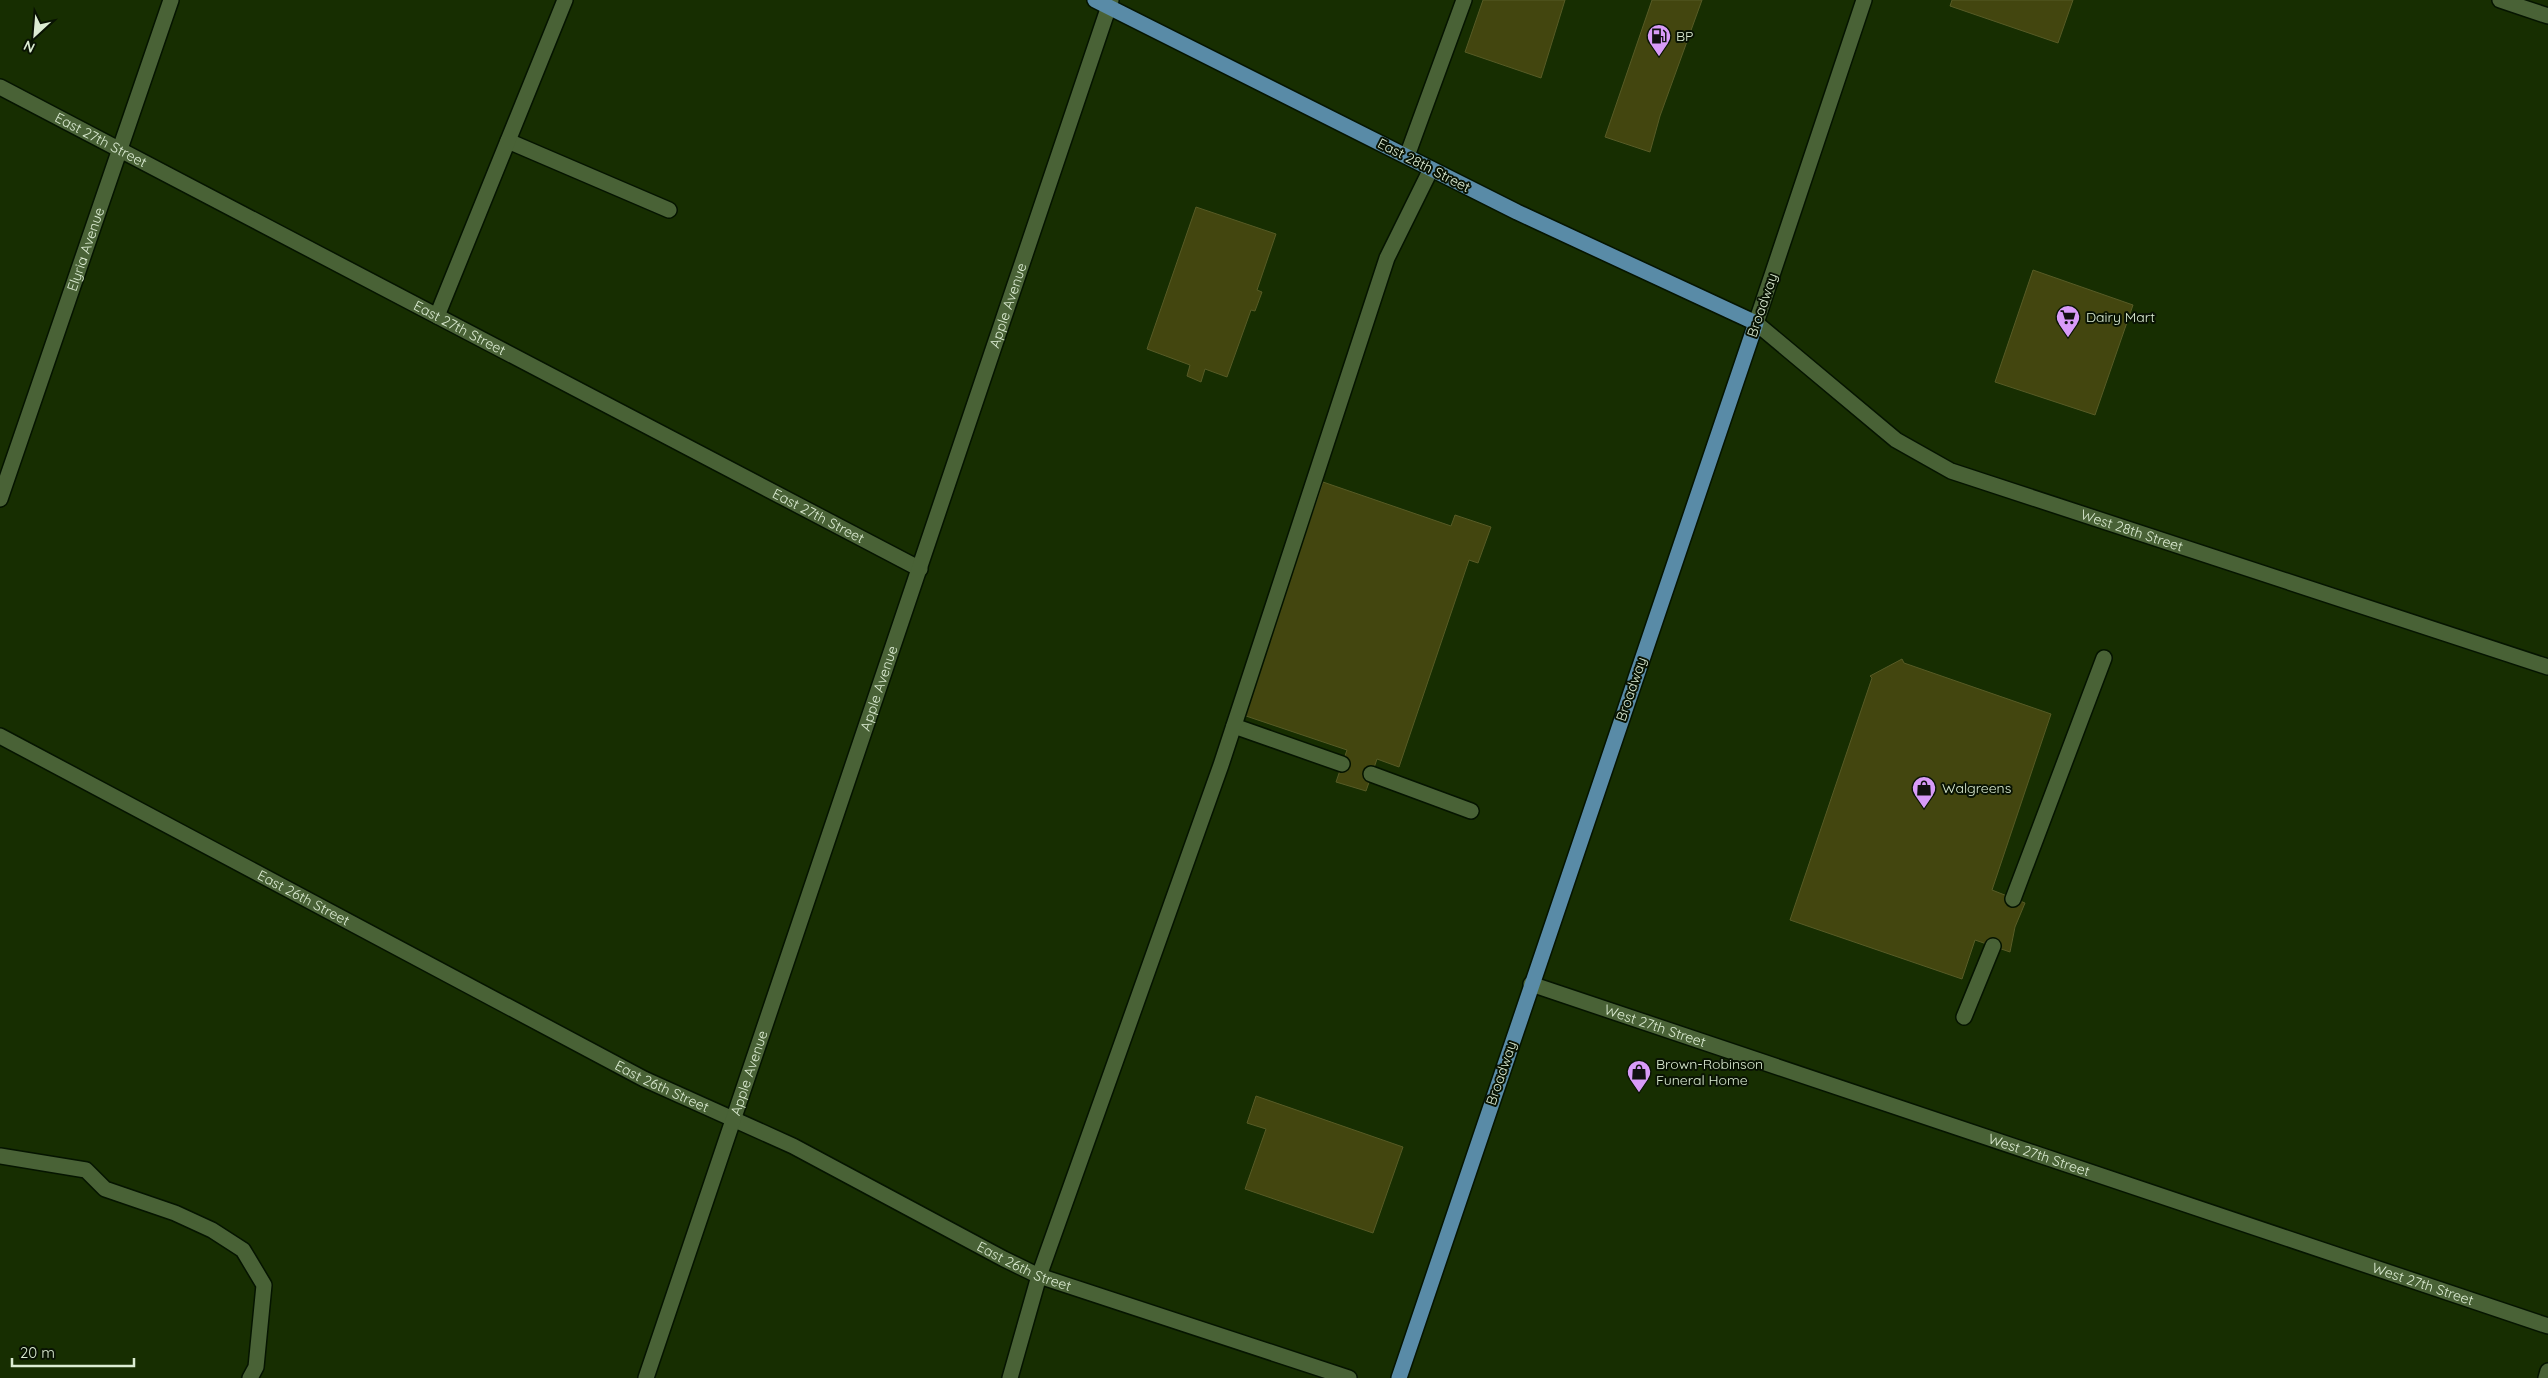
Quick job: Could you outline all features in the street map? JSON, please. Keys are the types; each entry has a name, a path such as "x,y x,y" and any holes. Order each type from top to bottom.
{"main road":[{"name":"East 28th Street","path":"1095,0 1110,3 1431,169 1756,324"},
{"name":"Broadway","path":"1399,1378 1756,324"}],"street":[{"name":"Elyria Avenue","path":"0,498 171,0"},
{"path":"437,316 565,0"},
{"path":"1407,156 1464,0"},
{"name":"Broadway","path":"1756,324 1864,0"},
{"path":"2500,0 2548,16"},
{"name":"Apple Avenue","path":"646,1378 1110,3"},
{"name":"East 27th Street","path":"0,87 920,568"},
{"path":"508,141 669,210"},
{"path":"1010,1378 1038,1276 1221,765 1387,258 1431,169"},
{"name":"West 28th Street","path":"1756,324 1896,440 1951,471 2548,666"},
{"path":"2013,899 2104,658"},
{"path":"1234,726 1342,764"},
{"name":"East 26th Street","path":"0,736 644,1079 793,1146 1038,1276 1350,1378"},
{"path":"1371,774 1471,811"},
{"path":"1964,1017 1993,946"},
{"name":"West 27th Street","path":"1531,984 2548,1326"},
{"path":"0,1156 86,1170 105,1189 190,1220 212,1230 243,1250 264,1285 256,1367 250,1378"},
{"path":"2546,1378 2548,1371"}],"building":[{"path":"1483,0 1565,0 1541,78 1465,52"},
{"path":"1652,0 1702,0 1660,116 1650,152 1605,137"},
{"path":"1952,0 2073,0 2058,43 1950,6"},
{"path":"1196,207 1276,234 1257,290 1262,292 1255,311 1251,310 1227,377 1205,369 1201,382 1187,376 1190,365 1147,349"},
{"path":"2033,270 2133,305 2095,415 1995,382"},
{"path":"1323,482 1451,526 1455,515 1491,527 1478,563 1469,560 1399,767 1377,759 1366,791 1336,782 1347,750 1243,715"},
{"path":"1902,659 1904,663 2051,714 1992,890 2025,903 2015,927 2010,952 1975,940 1962,979 1790,920 1872,678 1870,676"},
{"path":"1256,1096 1403,1147 1373,1233 1245,1189 1266,1129 1247,1123"}],"place":[{"name":"BP","path":"1659,57"},
{"name":"Dairy Mart","path":"2068,338"},
{"name":"Walgreens","path":"1924,809"},
{"name":"Brown-Robinson Funeral Home","path":"1639,1093"}]}
